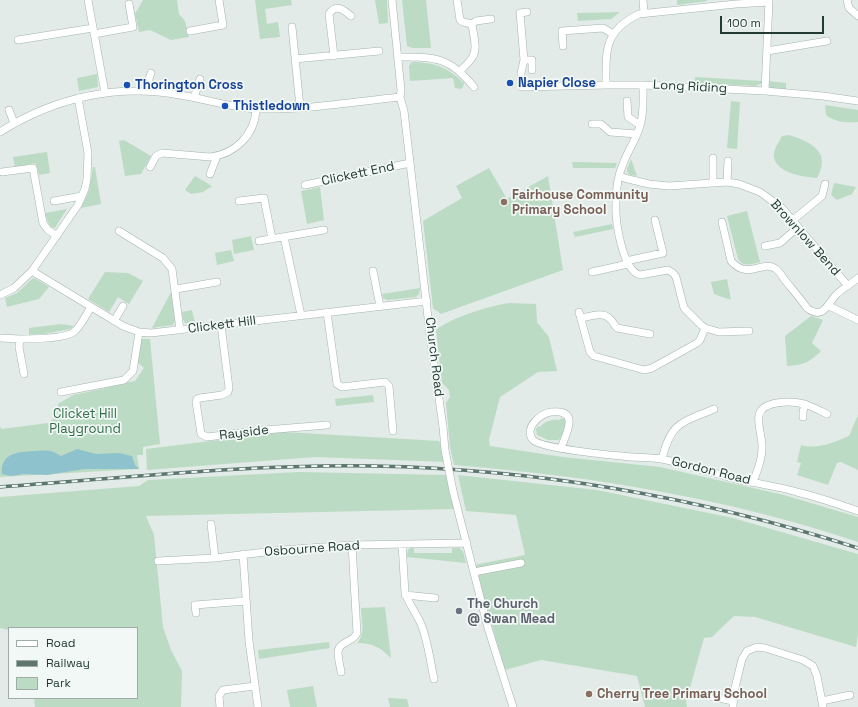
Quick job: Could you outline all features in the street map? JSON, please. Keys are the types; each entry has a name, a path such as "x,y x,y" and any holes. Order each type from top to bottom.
{"street":[{"path":"88,0 105,93"},
{"path":"190,31 223,25 219,0"},
{"name":"Church Road","path":"392,0 398,57 400,97 404,111 445,450 453,491 493,646 513,707"},
{"path":"457,0 460,20 463,22 472,24 476,21 490,19"},
{"path":"643,0 644,13"},
{"path":"847,0 849,8 858,16"},
{"path":"606,85 606,55 610,39 613,34 629,19 644,13 769,1 765,91"},
{"path":"18,40 133,27 129,4"},
{"path":"334,56 329,14 333,9 339,8 343,9 351,16"},
{"path":"527,12 520,13 524,60 532,60 532,70"},
{"path":"460,72 472,57 474,52 472,24"},
{"path":"292,27 300,107"},
{"path":"563,46 562,31 603,28 613,34"},
{"path":"766,51 827,41"},
{"path":"295,59 379,51"},
{"path":"398,57 432,58 442,60 460,72 474,87"},
{"name":"Long Riding","path":"524,60 521,73 522,87 643,85 765,91 858,101"},
{"path":"145,91 151,72"},
{"path":"194,98 200,79"},
{"path":"643,85 640,125 623,164 616,203 623,252 627,263 634,272 640,275 668,270 673,273 676,277 684,308 705,328 719,332 749,331"},
{"path":"0,132 14,123 47,107 78,98 105,93 145,91 167,93 256,109 277,109 400,97"},
{"path":"0,295 14,288 32,271 78,206 82,196 87,179 88,153 78,98"},
{"path":"627,101 628,117 640,125"},
{"path":"150,167 156,156 162,153 201,157 217,156 228,152 244,140 256,117 256,109"},
{"path":"9,110 14,123"},
{"path":"592,124 601,124 610,132 637,134"},
{"path":"210,174 217,156"},
{"path":"713,158 713,182"},
{"path":"727,182 728,161"},
{"name":"Clickett End","path":"305,185 410,163"},
{"path":"2,172 33,168 43,223 48,230 57,236"},
{"name":"Brownlow Bend","path":"620,175 624,178 656,185 669,186 727,182 739,184 760,192 775,202 793,220 848,286"},
{"path":"793,220 822,196 825,184"},
{"path":"54,201 82,196"},
{"path":"239,201 264,198 272,239"},
{"path":"592,272 663,253 655,220"},
{"path":"722,222 731,261 735,266 747,270 766,267 776,269 810,310 816,312 822,311 829,306 835,296 858,278"},
{"path":"765,246 780,243 798,227"},
{"path":"259,241 324,230"},
{"path":"119,231 163,258 172,269 176,289 180,330"},
{"path":"284,237 301,315"},
{"name":"Clickett Hill","path":"32,271 123,326 139,332 151,333 427,301"},
{"path":"373,271 380,306"},
{"path":"176,289 217,282"},
{"path":"114,321 122,306"},
{"path":"829,306 858,320"},
{"path":"0,338 41,339 70,334 76,330 91,307"},
{"path":"328,312 337,384 342,387 385,382 389,386 393,431"},
{"path":"650,334 617,328 611,319 602,315 580,315 590,352 594,356 644,370 657,365 697,343 700,340 705,328"},
{"name":"Rayside","path":"221,325 229,388 228,392 222,395 200,398 196,402 201,434 207,437 327,425"},
{"path":"61,392 124,380 133,371 139,332"},
{"path":"20,339 19,346 24,374"},
{"path":"753,482 763,448 759,422 761,412 770,404 790,402 805,404 826,414"},
{"path":"803,417 805,404"},
{"path":"662,459 666,442 676,427 684,421 714,409"},
{"name":"Gordon Road","path":"561,448 570,425 569,417 557,412 546,413 540,417 530,430 531,437 536,442 561,448 624,457 662,459 803,493 858,511"},
{"path":"211,524 215,558"},
{"name":"Osbourne Road","path":"158,561 215,558 282,550 352,545 467,543"},
{"path":"402,544 405,595 417,616 426,638 434,679"},
{"path":"341,672 338,656 340,647 342,644 353,640 357,633 352,545"},
{"path":"243,554 249,641 258,707"},
{"path":"474,572 521,563"},
{"path":"405,595 435,598"},
{"path":"196,613 195,605 246,601"},
{"path":"713,697 733,704 742,659 747,651 757,647 765,648 809,663 816,670 823,704 850,695"},
{"path":"220,707 219,696 223,690 255,686"}],"green space":[{"path":"143,0 177,0 179,14 185,21 189,37 171,40 150,30 139,32 135,14"},
{"path":"255,0 291,0 292,5 265,9 267,24 278,22 280,37 260,39"},
{"path":"375,0 387,0 388,23 379,24"},
{"path":"402,0 426,0 431,48 412,48 407,46"},
{"path":"677,0 707,0 707,1 677,5"},
{"path":"620,12 611,19 578,21 577,13"},
{"path":"414,62 429,63 446,69 464,83 463,87 461,89 455,88 453,78 410,81 409,66"},
{"path":"97,74 98,87 79,91 77,78"},
{"path":"695,77 762,81 762,83 756,86 695,83"},
{"path":"768,81 786,83 786,89 771,88"},
{"path":"731,101 740,102 737,149 727,148"},
{"path":"825,105 858,110 858,122 841,122 829,117 826,115"},
{"path":"789,135 805,141 817,149 821,155 821,169 817,178 805,177 791,173 779,166 776,162 774,151 776,146 782,136"},
{"path":"124,140 151,156 141,174 125,176 119,141"},
{"path":"47,152 50,173 39,175 36,163 15,167 13,157"},
{"path":"631,159 637,176 630,175 627,172"},
{"path":"572,162 617,163 615,168 573,168"},
{"path":"93,167 95,167 101,204 81,208 89,191"},
{"path":"489,168 507,199 548,176 563,270 441,314 433,308 423,221 462,198 456,186"},
{"path":"195,176 212,186 203,192 191,194 185,190"},
{"path":"834,183 856,187 852,194 837,200 831,195"},
{"path":"320,187 324,220 307,224 301,191"},
{"path":"67,209 55,228 51,227 45,213"},
{"path":"747,211 760,262 748,265 743,264 738,259 727,216"},
{"path":"612,224 613,229 575,237 573,232"},
{"path":"251,236 254,250 234,254 232,240"},
{"path":"231,250 234,261 217,265 215,253"},
{"path":"105,272 128,273 143,281 129,304 118,297 109,312 88,299"},
{"path":"33,278 49,287 39,299 7,307 5,298 17,293"},
{"path":"727,279 731,300 714,294 711,282"},
{"path":"420,288 419,294 416,297 387,300 383,298 382,294"},
{"path":"171,292 175,321 173,325 152,328"},
{"path":"510,303 536,304 537,322 549,337 557,371 538,372 500,397 489,440 490,446 563,457 660,467 784,495 858,517 858,542 759,513 658,491 556,475 454,465 450,447 446,403 450,397 449,390 442,383 436,330 442,325 471,313 492,306"},
{"path":"192,310 195,323 185,323 182,312"},
{"path":"811,316 823,320 812,343 821,351 806,363 787,366 785,336"},
{"path":"61,324 74,326 70,329 29,335 29,328"},
{"name":"Clicket Hill Playground","path":"140,339 150,339 160,444 143,447 143,455 137,455 139,469 0,477 0,426 1,429 48,423 57,416 58,404 73,395 135,381 144,368 137,362"},
{"path":"373,395 374,402 336,406 335,399"},
{"path":"858,415 858,470 841,462 837,463 828,485 797,475 801,463 797,462 801,445 813,447 820,446 849,436"},
{"path":"561,418 567,421 563,434 559,440 548,440 537,435 536,429 538,426 540,427 546,422 551,420 560,420"},
{"path":"284,432 439,441 447,462 315,457 147,470 146,449"},
{"path":"299,472 447,475 454,509 146,516 154,535 163,627 171,650 182,671 181,707 35,707 34,699 138,699 138,627 8,627 8,630 0,628 0,497 139,486 148,480"},
{"path":"458,475 597,490 733,518 858,554 858,634 856,647 755,617 734,616 712,637 704,638 686,702 687,707 645,707 637,676 541,660 505,670 474,565 525,555 516,515 466,511"},
{"path":"410,548 414,548 414,553 452,553 452,548 459,548 463,551 466,563 407,557 408,550"},
{"path":"385,607 391,658 384,651 376,647 368,644 357,643 360,639 362,631 361,608"},
{"path":"329,642 330,648 259,659 258,650"},
{"path":"313,686 317,707 290,707 287,690"},
{"path":"388,698 407,699 409,707 390,707"}],"water":[{"path":"77,449 96,454 119,453 132,456 135,465 139,469 85,469 47,475 24,474 11,476 2,474 4,462 11,455 16,453 46,451 53,452 61,456"}],"railway":[{"path":"0,487 233,469 327,466 435,468 497,473 619,489 740,515 799,530 858,548"}],"place":[{"name":"Napier Close","path":"510,83"},
{"name":"Thorington Cross","path":"127,85"},
{"name":"Thistledown","path":"225,106"},
{"name":"Fairhouse Community Primary School","path":"504,202"},
{"name":"The Church @ Swan Mead","path":"459,611"},
{"name":"Cherry Tree Primary School","path":"589,694"}]}
